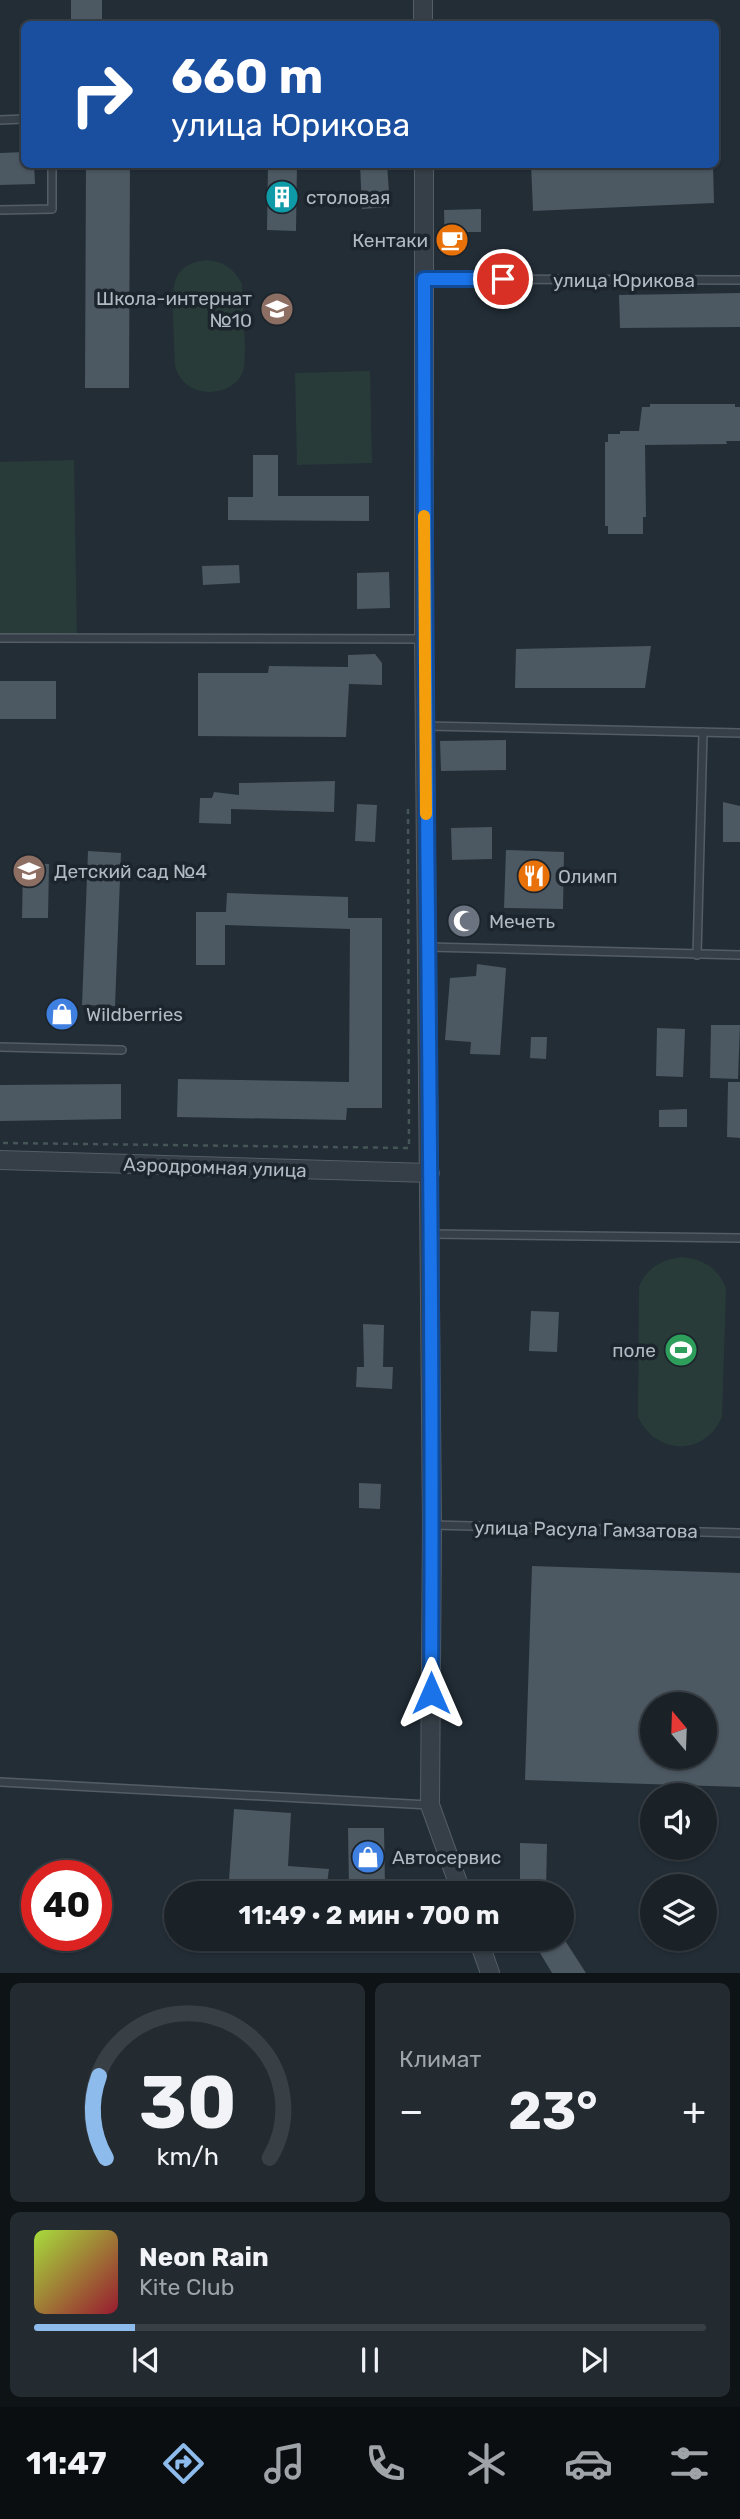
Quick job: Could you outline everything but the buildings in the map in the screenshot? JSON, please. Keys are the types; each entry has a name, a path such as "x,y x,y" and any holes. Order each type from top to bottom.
{"street":[{"path":"423,0 424,21"},
{"path":"424,168 424,639 432,1525 430,1805 457,1881"},
{"name":"Аэродромная улица","path":"0,1160 430,1173"},
{"path":"482,1951 490,1973"}],"lane":[{"path":"0,120 21,119"},
{"path":"0,210 51,209 52,168"},
{"name":"улица Юрикова","path":"424,279 740,280"},
{"path":"0,638 424,639"},
{"path":"425,726 740,733"},
{"path":"697,955 703,732"},
{"path":"427,947 740,955"},
{"path":"0,1047 122,1050"},
{"path":"430,1234 740,1238"},
{"name":"улица Расула Гамзатова","path":"432,1525 740,1533"},
{"path":"0,1782 430,1805"}],"path":[{"path":"0,1143 409,1148 408,804"}],"green space":[{"path":"206,260 227,266 242,284 244,367 234,384 214,392 196,390 188,385 181,379 175,366 175,281 185,267"},
{"path":"370,371 372,463 297,465 295,373"},
{"path":"74,460 77,642 0,643 0,462"},
{"name":"поле","path":"682,1257 709,1266 719,1275 726,1288 722,1417 704,1439 692,1445 680,1446 656,1439 638,1417 639,1287 646,1275 656,1266"}],"slow traffic":[{"path":"424,516 426,814"}],"place":[{"name":"столовая","path":"282,197"},
{"name":"Кентаки","path":"452,240"},
{"name":"Школа-интернат №10","path":"277,309"},
{"name":"Детский сад №4","path":"29,871"},
{"name":"Олимп","path":"534,876"},
{"name":"Мечеть","path":"464,921"},
{"name":"Wildberries","path":"62,1014"},
{"name":"поле","path":"681,1350"},
{"name":"Автосервис","path":"368,1857"}],"route":[{"path":"431,1693 424,279 503,279"}]}
